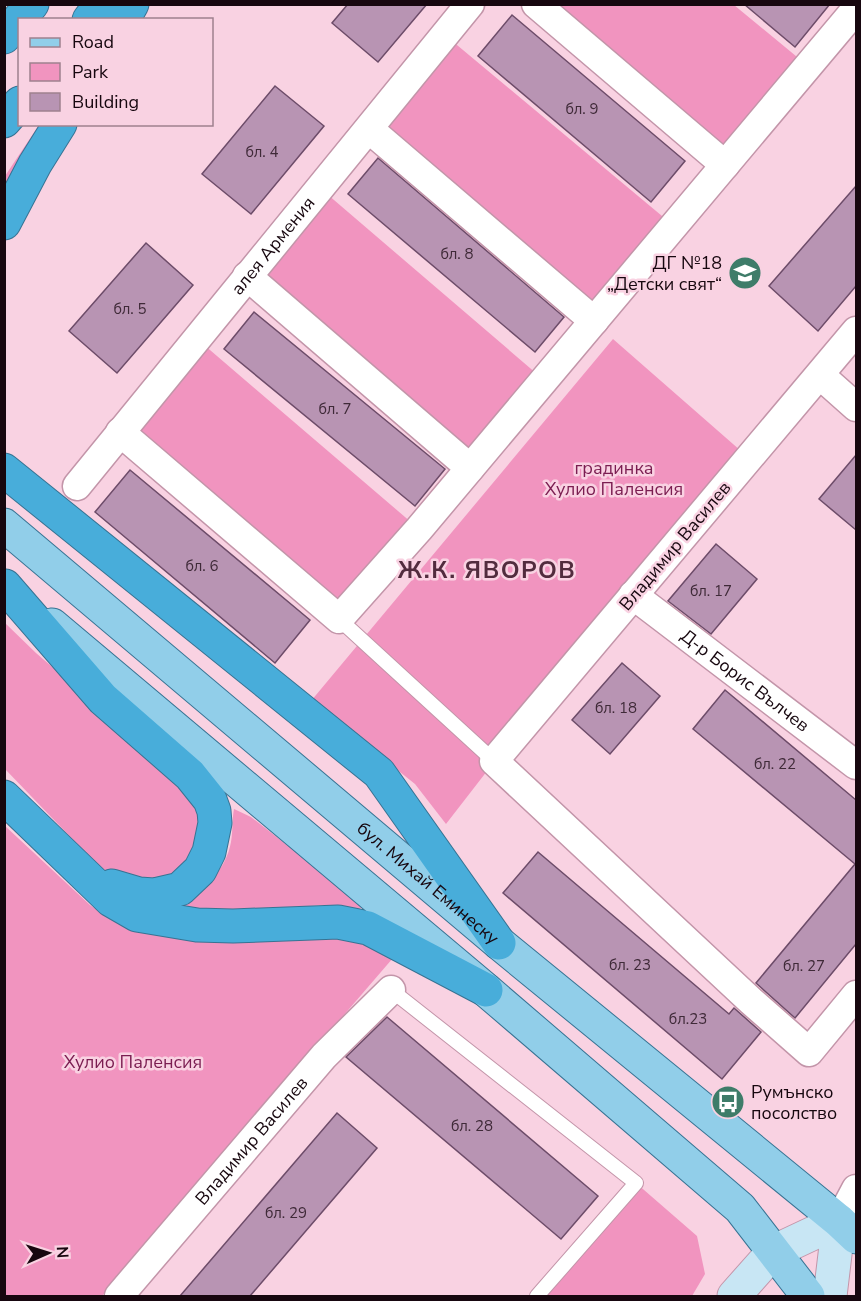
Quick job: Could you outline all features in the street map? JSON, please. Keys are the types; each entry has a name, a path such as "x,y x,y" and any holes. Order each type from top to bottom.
{"highway":[{"path":"20,18 32,4"},
{"path":"90,18 101,4"},
{"path":"124,18 132,4"},
{"path":"4,37 18,20"},
{"path":"4,121 18,105"},
{"path":"4,223 35,164 59,126"},
{"path":"4,470 379,773 499,943"},
{"path":"5,586 103,699 190,775 206,794 214,811 215,823 209,852 200,870 180,889 154,895 139,894 105,883 71,863"},
{"path":"4,797 111,900 137,915 197,925 234,926 319,922 353,924 368,928 486,990"}],"main road":[{"name":"бул. Михай Еминеску","path":"4,525 499,943 848,1229"},
{"path":"5,586 486,990 740,1208 808,1296"},
{"path":"734,1296 773,1252 848,1229"},
{"path":"830,1296 848,1229"}],"street":[{"name":"алея Армения","path":"77,486 470,4"},
{"path":"536,4 725,165"},
{"path":"120,432 339,619 470,468 856,9"},
{"path":"369,129 594,321"},
{"path":"247,276 470,468"},
{"name":"Владимир Василев","path":"494,761 856,331"},
{"path":"820,375 856,407"},
{"name":"Д-р Борис Вълчев","path":"633,595 856,765"},
{"path":"494,761 751,1001 809,1052 856,995"},
{"name":"Владимир Василев","path":"119,1296 324,1056 391,990"},
{"path":"848,1229 856,1190"}],"lane":[{"path":"339,619 494,761"},
{"path":"391,990 636,1184 537,1296"}],"green space":[{"path":"536,5 734,5 808,66 725,165"},
{"path":"445,35 674,226 594,321 369,129"},
{"path":"38,126 44,126 5,195 5,176"},
{"path":"320,188 544,380 470,468 247,276"},
{"path":"196,338 419,529 339,619 120,432"},
{"name":"градинка Хулио Паленсия","path":"613,339 749,458 508,744 446,824 415,784 311,701"},
{"path":"4,622 36,653 181,778 201,815 193,854 178,873 156,882 105,873 5,769"},
{"path":"234,809 251,817 360,902 362,907 358,910 323,905 227,912 186,907 186,903 208,884 225,861 231,842"},
{"name":"Хулио Паленсия","path":"4,825 90,905 110,919 138,930 354,936 393,958 102,1296 5,1296"},
{"path":"636,1183 697,1236 705,1274 692,1296 537,1296"}],"building":[{"path":"348,4 427,4 378,62 332,23"},
{"path":"744,4 830,4 795,47"},
{"path":"512,15 685,161 651,202 478,56"},
{"path":"275,86 324,126 251,214 202,174"},
{"path":"378,158 564,317 535,352 348,194"},
{"path":"856,186 856,286 818,331 769,286"},
{"path":"146,243 193,285 117,373 69,331"},
{"path":"254,312 445,469 415,506 224,349"},
{"path":"856,455 856,530 819,499"},
{"path":"130,470 310,620 275,663 95,512"},
{"path":"716,544 757,579 711,634 668,601"},
{"path":"622,663 660,696 610,754 572,720"},
{"path":"725,690 856,800 856,944 795,1018 756,983 855,864 693,729"},
{"path":"538,852 729,1014 734,1008 761,1032 722,1079 503,893"},
{"path":"387,1017 598,1196 561,1239 346,1057"},
{"path":"337,1113 377,1148 250,1296 180,1296"}],"place":[{"name":"ДГ №18 „Детски свят“","path":"745,273"},
{"name":"Румънско посолство","path":"728,1102"}],"district":[{"name":"Ж.К. ЯВОРОВ","path":"487,570"}]}
